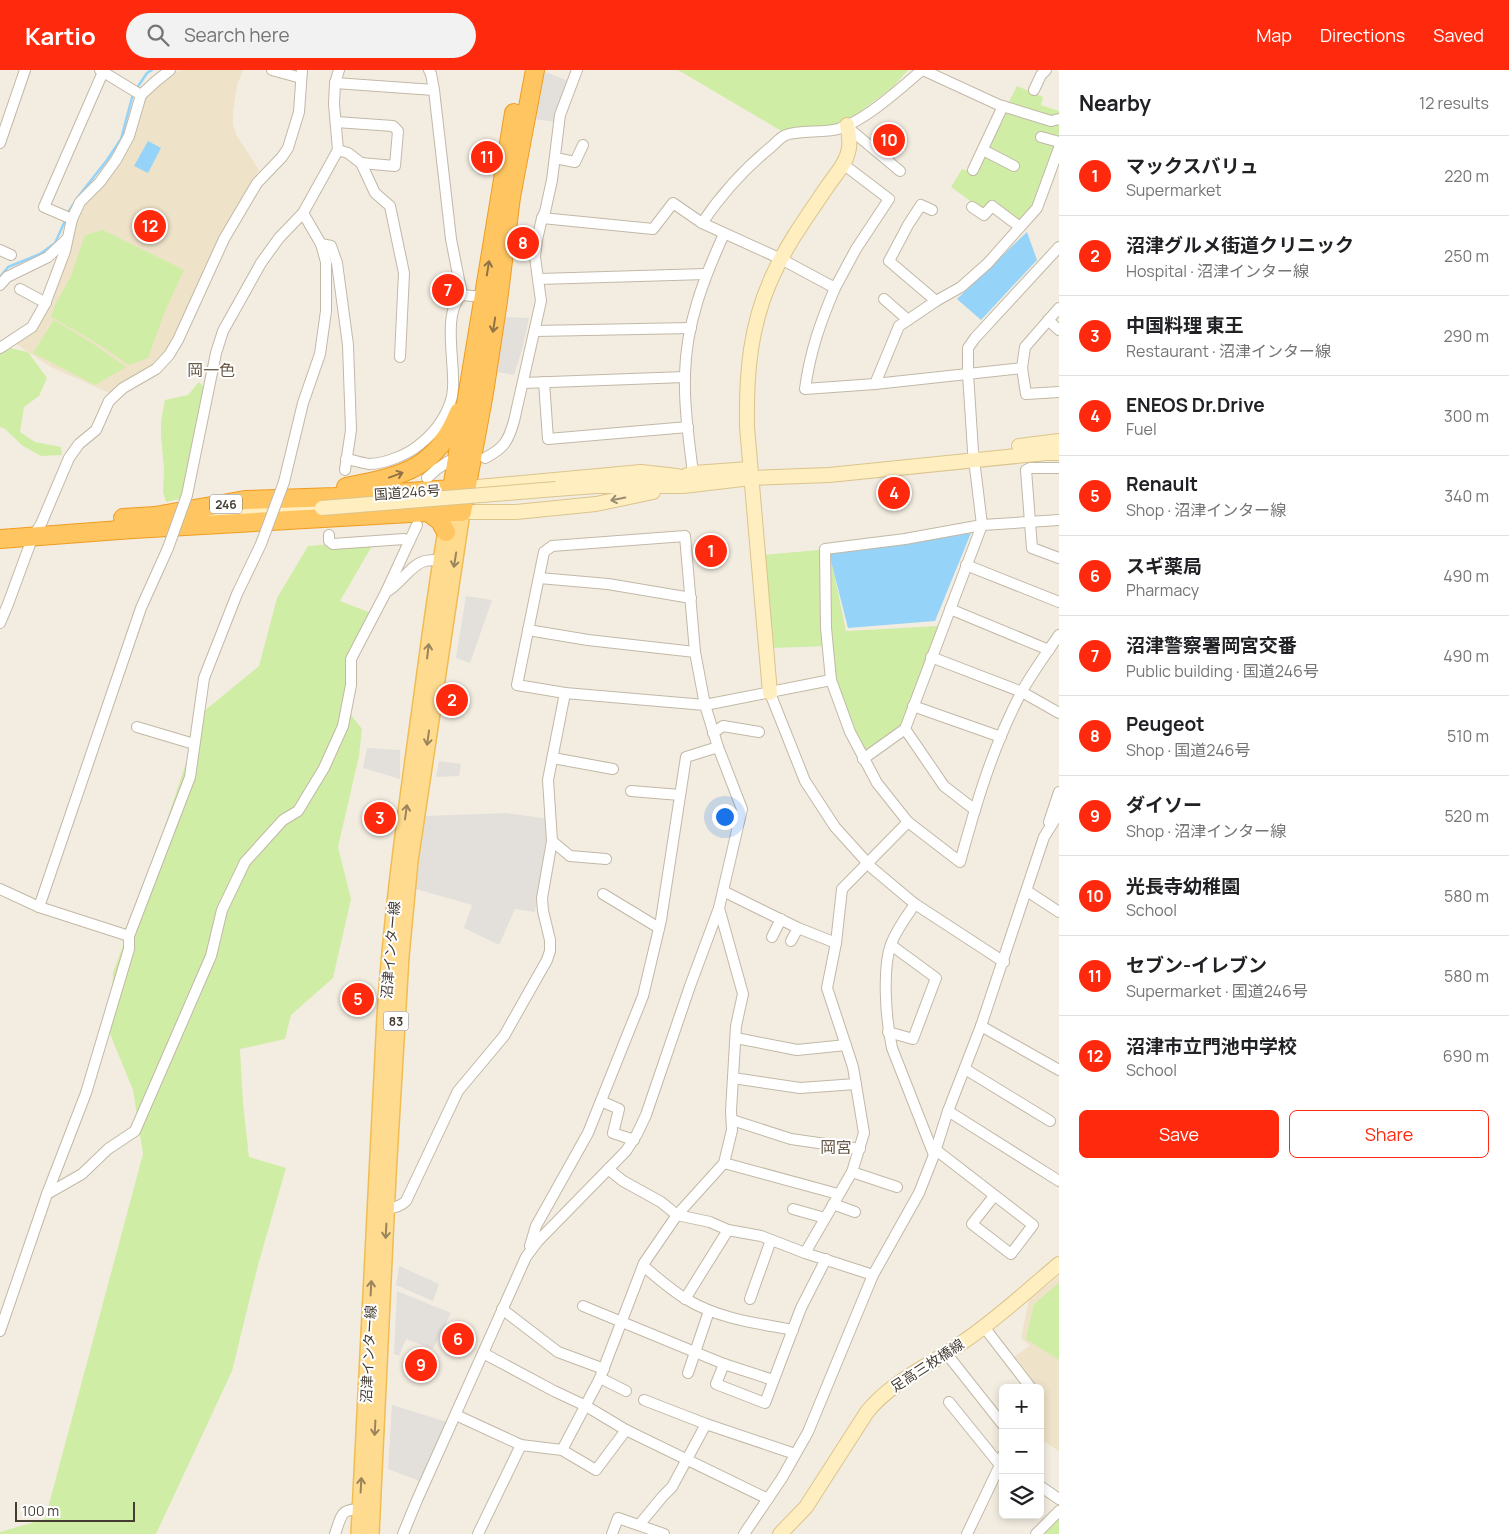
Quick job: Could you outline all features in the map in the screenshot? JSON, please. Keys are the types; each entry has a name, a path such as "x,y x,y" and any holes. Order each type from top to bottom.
{"highway":[{"name":"国道246号","path":"0,527 37,530 159,522 422,519 456,512 478,328 522,70"},
{"name":"国道246号","path":"459,489 474,453 498,301 511,197 535,70"},
{"name":"246","path":"328,503 345,487 400,475 428,459 440,447 450,432 459,411 478,328"},
{"name":"国道246号","path":"159,522 245,500 328,503 459,489"},
{"path":"422,519 440,521 446,532"},
{"name":"国道246号","path":"0,539 37,530"}],"main road":[{"name":"沼津インター線","path":"359,1534 366,1508 381,1208 390,943 399,864 441,560 446,532 456,512"},
{"name":"沼津インター線","path":"381,1208 409,869 456,512"},
{"name":"沼津インター線","path":"366,1508 371,1534"}],"street":[{"path":"0,143 25,70"},
{"path":"0,348 32,327 46,303 65,251 72,219 80,202 100,182 116,160 128,136 141,95 170,70"},
{"path":"0,623 4,603 69,458 79,444 96,430 109,401 123,388 156,369 169,355 178,340 224,240 256,184 288,148 299,112 302,74 272,70"},
{"path":"39,907 141,608 168,548 187,495 216,353 223,331 261,263 279,238 303,213 338,150 334,104 338,70"},
{"path":"484,458 498,451 508,440 536,331 541,302 535,258 555,158 560,114 577,70"},
{"path":"848,129 923,70 1002,106 1051,121 1059,119"},
{"path":"1034,90 1041,75 1046,70"},
{"path":"72,219 44,207 102,71 141,95"},
{"path":"431,71 451,239 462,295"},
{"path":"335,83 434,90"},
{"path":"973,170 1002,106"},
{"path":"336,122 393,126 398,131 395,166 361,163"},
{"path":"702,223 714,205 752,163 785,135 838,129 852,130 900,171"},
{"path":"848,129 849,149 843,164 781,259 772,276 758,314 750,351 746,396 746,428 770,693 805,781 835,827 868,863 915,904 1004,962"},
{"path":"1041,137 1059,142"},
{"path":"555,158 575,162 583,145"},
{"path":"875,384 900,326 936,301 961,287 988,263 1037,208 1057,160 1059,148"},
{"path":"338,150 348,153 361,163 375,193 390,206 404,273 400,357"},
{"path":"983,150 1014,166"},
{"path":"843,164 889,198 856,249 835,288 815,339 805,389 875,384 1022,368"},
{"path":"542,218 653,229 673,203 702,223 781,259 835,288"},
{"path":"932,210 921,205 889,261 936,301"},
{"path":"972,207 984,215 992,206 1020,228"},
{"path":"0,1331 47,1194 86,1093 128,949 129,936 190,777 204,678 237,594 261,544 284,482 303,403 320,354 326,311 326,262 321,244 303,213"},
{"path":"687,479 688,427 685,377 690,328 706,274 724,234"},
{"path":"0,285 7,277 48,257 67,239"},
{"path":"321,244 331,246 337,262 348,345 351,430 345,470"},
{"path":"863,759 905,729 982,525 974,456 968,348 1059,247"},
{"path":"0,250 11,255"},
{"path":"539,279 706,274"},
{"path":"20,289 46,303"},
{"path":"346,458 369,464 399,457 414,449 436,428 450,402 453,389 452,314 457,299 462,295 483,297"},
{"path":"884,299 908,320"},
{"path":"1059,308 1025,346 1022,368 1026,394 1059,392"},
{"path":"1048,320 1059,330"},
{"path":"536,331 690,328"},
{"path":"523,383 685,377"},
{"path":"544,382 548,439 688,427"},
{"path":"974,456 1059,441"},
{"path":"159,522 297,510 328,503 556,490 636,480 687,479 829,466 974,456 1059,454"},
{"path":"427,478 449,461"},
{"path":"1059,468 1030,468 1026,470 1032,548 1059,558"},
{"path":"459,489 641,472 687,479"},
{"path":"456,512 516,512 596,507 687,479"},
{"path":"47,1194 82,1174 108,1149 135,1131 211,956 222,910 245,862 283,820 298,811 324,768 343,726 351,685 351,658 422,519"},
{"path":"1059,520 982,525 905,539 825,549 826,628 832,680 850,732 877,783 908,822 960,862 975,810 1001,737 1022,692 1059,635"},
{"path":"329,536 329,541 333,544 404,539 409,542"},
{"path":"526,1257 538,1241 626,1151 634,1140 646,1115 719,908 742,809 718,747 705,705 695,652 685,536 552,546 544,552 517,686 564,693 672,704 705,705 832,680"},
{"path":"386,592 394,588 415,566 423,561 441,560"},
{"path":"966,566 1059,602"},
{"path":"539,578 608,584 691,598"},
{"path":"950,609 1049,650"},
{"path":"528,630 588,640 695,652"},
{"path":"931,657 1022,692 1059,713"},
{"path":"381,1208 402,1206 406,1201 458,1091 504,1036 547,960 550,951 550,940 542,898 552,841 548,780 564,693"},
{"path":"913,706 1001,737"},
{"path":"713,732 723,726 759,732"},
{"path":"136,727 194,744"},
{"path":"905,729 944,786 975,810"},
{"path":"403,1534 526,1257 536,1226 588,1133 643,996 659,928 686,757 718,747"},
{"path":"553,758 613,769"},
{"path":"631,791 680,795"},
{"path":"744,1534 768,1499 808,1432 873,1275 920,1193 948,1111 1004,962 1059,792"},
{"path":"1044,837 1059,813"},
{"path":"805,1253 852,1172 864,1133 853,1067 827,988 836,942 842,889 908,822"},
{"path":"552,841 570,856 606,860"},
{"path":"0,889 39,907 129,936"},
{"path":"722,891 798,928 836,942"},
{"path":"1027,892 1059,912"},
{"path":"603,894 659,928"},
{"path":"915,904 898,929 891,945 886,971 888,1032 892,1048 935,1152 994,1196 1032,1225 1011,1254 972,1224 994,1196"},
{"path":"562,1450 602,1373 643,1266 677,1215 724,1163 732,1120 736,1026 743,994 719,908"},
{"path":"772,937 781,919"},
{"path":"791,941 798,928"},
{"path":"888,1032 912,1039 936,978 891,945"},
{"path":"981,1026 1059,1070"},
{"path":"736,1038 797,1050 846,1045"},
{"path":"965,1069 1050,1121"},
{"path":"733,1078 800,1088 856,1084"},
{"path":"600,1101 619,1109 613,1133 634,1140"},
{"path":"948,1111 1059,1181"},
{"path":"732,1120 792,1139 860,1149"},
{"path":"724,1163 838,1194"},
{"path":"608,1169 623,1181 661,1202 677,1215 710,1222 728,1230 762,1236 805,1253 873,1275"},
{"path":"852,1172 897,1187"},
{"path":"832,1204 855,1212"},
{"path":"793,1209 825,1218"},
{"path":"686,1299 728,1230"},
{"path":"750,1299 770,1240"},
{"path":"724,1364 716,1384 765,1403 801,1308 826,1259"},
{"name":"足高三枚橋線","path":"781,1534 806,1507 878,1398 890,1388 984,1327 1059,1264"},
{"path":"643,1266 686,1299 709,1311 735,1320 793,1330"},
{"path":"583,1306 724,1364 773,1380"},
{"path":"502,1309 558,1352 602,1373 626,1391"},
{"path":"688,1374 709,1311"},
{"path":"984,1327 1028,1384"},
{"path":"483,1353 586,1406 626,1430 768,1499"},
{"path":"946,1353 999,1421"},
{"path":"644,1400 706,1424 796,1454"},
{"path":"949,1402 999,1457"},
{"path":"456,1415 521,1445 562,1450 596,1470 626,1430"},
{"path":"639,1525 672,1487 706,1424"},
{"path":"478,1534 521,1445"},
{"path":"979,1534 968,1531 999,1466"},
{"path":"1044,1489 1059,1499"},
{"path":"335,1534 342,1514 345,1511 366,1508"},
{"path":"1036,1534 1059,1511"},
{"path":"612,1534 618,1518 664,1534"}],"shaded area":[{"path":"181,70 243,70 237,85 233,125 237,136 259,170 237,210 172,343 163,357 150,368 121,383 109,393 51,367 13,342 34,329 76,218 82,206 121,160 137,129 143,100 168,76"},
{"path":"543,71 568,81 556,122 534,119"},
{"path":"504,317 529,318 514,375 497,372"},
{"path":"466,596 492,600 470,663 456,658"},
{"path":"367,748 400,750 400,779 363,768"},
{"path":"439,761 461,764 459,776 436,777"},
{"path":"507,813 549,819 535,912 515,909 499,945 464,928 472,905 416,889 424,816"},
{"path":"399,1266 439,1284 433,1301 396,1285"},
{"path":"1059,1276 1059,1451 1044,1442 1044,1384 1033,1384 1012,1358 1030,1346 1021,1338 1029,1300"},
{"path":"397,1291 451,1313 433,1349 406,1339 399,1356 394,1354"},
{"path":"392,1405 447,1422 422,1482 388,1469"}],"green space":[{"path":"678,70 908,70 893,87 849,120 803,133 783,132"},
{"path":"1017,86 1043,97 1041,105 1059,111 1059,139 1036,205 1020,221 993,202 984,211 951,187 962,169 973,172"},
{"path":"103,230 184,270 165,311 148,358 129,365 95,342 51,317 55,305 71,276 85,235"},
{"path":"54,320 92,343 126,367 95,385 33,353"},
{"path":"6,347 28,352 47,378 39,396 24,407 20,432 35,442 61,447 62,455 41,456 23,446 5,429 0,427 0,351"},
{"path":"199,382 208,392 188,481 179,499 166,502 163,492 164,470 161,435 161,420 165,400 188,395"},
{"path":"333,544 372,546 340,601 371,613 353,655 337,739 351,715 362,729 359,756 338,847 351,899 333,978 291,1015 285,1039 240,1049 249,1157 286,1168 258,1265 232,1371 156,1534 0,1534 0,1532 45,1519 143,1154 133,1090 110,1034 113,973 149,874 203,712 259,666 277,598 308,546"},
{"path":"829,549 846,631 938,626 901,729 866,755 833,678 828,646 772,648 763,555"},
{"path":"1059,1283 1059,1360 1026,1339 1034,1304"},
{"path":"1059,1517 1059,1534 1039,1534"}],"water":[{"path":"148,141 161,148 148,173 134,166"},
{"path":"1027,232 1037,260 981,320 957,299"},
{"path":"971,533 935,621 848,628 829,553"}],"waterway":[{"path":"137,88 147,73 152,70"},
{"path":"78,197 121,139 133,94"},
{"path":"69,211 75,202"},
{"path":"0,277 8,267 40,254 55,243 65,221"}],"place":[{"name":"光長寺幼稚園","path":"889,140"},
{"name":"セブン-イレブン","path":"487,157"},
{"name":"沼津市立門池中学校","path":"150,226"},
{"name":"Peugeot","path":"523,243"},
{"name":"沼津警察署岡宮交番","path":"448,290"},
{"name":"ENEOS Dr.Drive","path":"894,493"},
{"name":"マックスバリュ","path":"711,551"},
{"name":"沼津グルメ街道クリニック","path":"452,700"},
{"name":"中国料理 東王","path":"380,818"},
{"name":"Renault","path":"358,999"},
{"name":"スギ薬局","path":"458,1339"},
{"name":"ダイソー","path":"421,1365"}],"district":[{"name":"岡一色","path":"211,370"},
{"name":"岡宮","path":"836,1147"}]}
